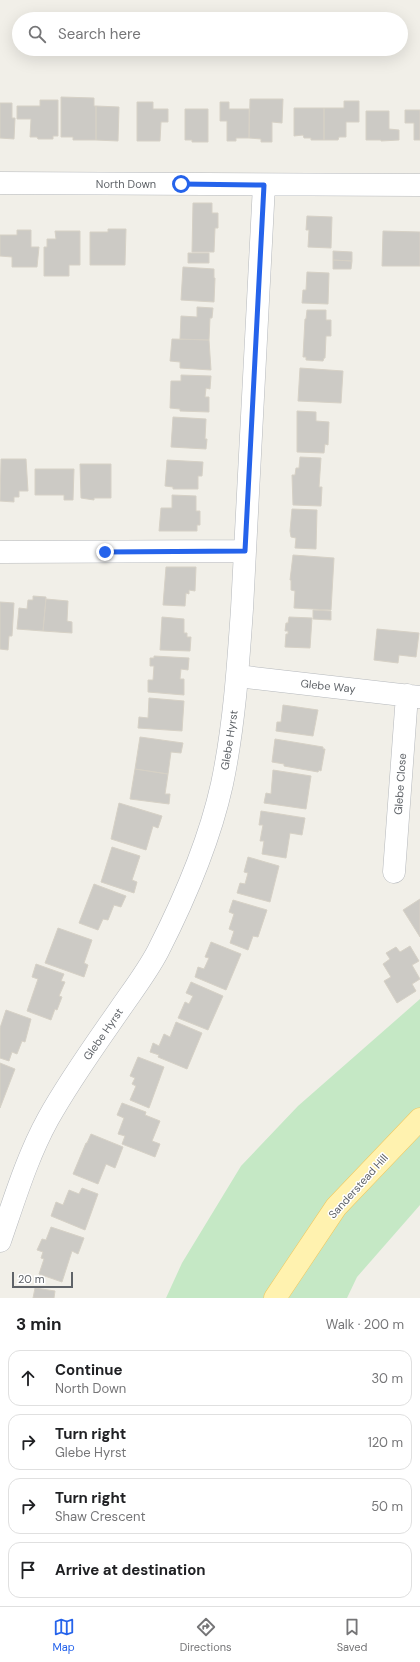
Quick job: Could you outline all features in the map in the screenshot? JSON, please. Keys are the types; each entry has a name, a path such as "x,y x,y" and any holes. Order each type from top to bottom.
{"main road":[{"name":"Sanderstead Hill","path":"275,1298 336,1207 420,1119"}],"street":[{"name":"North Down","path":"0,184 420,185"},
{"name":"Glebe Hyrst","path":"0,1241 29,1161 47,1120 73,1078 135,988 156,954 192,878 210,828 221,784 230,741 237,676 264,185"},
{"path":"0,552 245,551"},
{"name":"Glebe Way","path":"237,676 413,696"},
{"name":"Glebe Close","path":"394,872 413,696"}],"green space":[{"path":"420,999 420,1205 357,1277 347,1298 166,1298 182,1263 241,1166 298,1106"}],"building":[{"path":"61,97 94,98 94,106 96,106 96,140 73,140 73,137 61,137"},
{"path":"250,99 283,99 282,123 272,122 272,142 261,142 261,139 249,138"},
{"path":"40,100 58,100 58,136 53,136 53,139 38,139 37,137 30,137 31,119 17,119 17,106 40,106"},
{"path":"344,101 359,101 359,122 346,122 346,137 339,137 338,140 324,140 324,108 344,108"},
{"path":"137,102 153,102 153,109 168,109 168,122 161,122 160,141 137,141"},
{"path":"220,102 229,102 229,109 249,109 249,138 236,138 236,141 227,141 227,121 220,121"},
{"path":"0,103 12,103 12,118 15,118 14,139 0,138"},
{"path":"96,106 119,107 118,141 96,140"},
{"path":"294,108 324,108 324,140 311,140 311,138 304,138 303,135 294,136"},
{"path":"185,109 208,109 208,142 192,142 192,140 185,140"},
{"path":"405,110 420,110 420,140 414,140 414,123 405,123"},
{"path":"366,111 389,111 389,129 399,130 399,140 366,140"},
{"path":"193,203 212,203 212,213 218,213 218,228 215,228 214,252 192,252"},
{"path":"307,216 332,217 331,248 308,247 309,230 306,230"},
{"path":"108,229 126,229 125,265 90,265 90,232 108,232"},
{"path":"17,230 31,230 31,247 39,247 37,267 12,267 12,257 0,256 0,235 17,235"},
{"path":"55,231 80,231 80,265 69,265 69,276 44,276 44,247 47,247 47,239 56,239"},
{"path":"383,231 420,232 420,266 382,266"},
{"path":"333,251 352,252 352,261 333,260"},
{"path":"188,253 209,253 209,263 188,263"},
{"path":"333,260 352,261 351,269 333,269"},
{"path":"183,267 214,269 214,302 181,300"},
{"path":"307,272 329,273 328,304 302,303 303,290 306,290"},
{"path":"197,307 213,308 212,318 210,318 209,340 180,339 181,316 197,317"},
{"path":"307,310 326,310 326,320 331,320 331,336 326,336 325,358 323,361 306,360 306,357 303,357 305,319"},
{"path":"172,339 209,340 211,370 180,368 180,362 170,361"},
{"path":"300,368 343,371 341,403 298,401"},
{"path":"181,375 211,376 210,389 206,388 205,397 209,397 209,412 180,411 180,409 170,408 171,381 181,381"},
{"path":"297,411 316,412 316,421 329,422 328,445 325,444 324,453 297,452"},
{"path":"173,417 206,419 206,449 171,447"},
{"path":"300,457 321,458 319,487 322,487 321,506 293,505 292,475 295,475 296,468 299,468"},
{"path":"1,459 26,459 28,491 19,491 19,497 14,497 14,502 0,501"},
{"path":"167,460 203,462 202,476 198,476 198,489 173,489 173,487 165,486"},
{"path":"80,464 111,464 111,498 94,498 94,500 81,498"},
{"path":"35,469 74,469 73,500 64,500 64,495 35,495"},
{"path":"172,495 196,496 196,511 200,511 200,525 197,525 197,531 159,531 161,508 172,508"},
{"path":"292,509 317,510 316,549 295,548 296,538 291,537 290,531"},
{"path":"293,555 334,558 331,610 294,608 295,591 291,590 290,580"},
{"path":"166,567 196,567 195,591 189,590 189,594 186,593 185,606 163,605"},
{"path":"33,596 46,597 43,631 17,629 19,608 27,609 28,600 33,600"},
{"path":"46,599 68,601 67,621 72,622 72,633 43,631"},
{"path":"0,602 14,603 12,636 9,636 8,650 0,649"},
{"path":"313,610 331,611 331,620 313,619"},
{"path":"162,617 184,619 184,633 187,633 187,637 191,637 190,651 160,650"},
{"path":"289,617 312,618 310,648 285,647 286,634 288,634 288,631 285,631 286,623 288,623"},
{"path":"377,629 419,633 416,657 399,655 398,663 374,660"},
{"path":"154,656 189,658 188,670 181,669 180,679 184,679 184,695 148,692 148,680 153,680 154,666 150,666 150,658 154,658"},
{"path":"149,698 184,701 182,731 138,728 139,717 148,718"},
{"path":"283,705 318,710 313,736 276,731 277,722 281,722"},
{"path":"140,737 183,743 181,753 171,752 168,774 135,769"},
{"path":"275,739 323,747 323,749 325,749 321,771 319,770 318,772 284,766 284,764 272,762"},
{"path":"135,769 168,774 165,794 170,794 169,804 130,799"},
{"path":"273,770 311,776 306,809 264,803 266,793 271,794"},
{"path":"119,803 162,816 158,828 153,826 146,850 111,839"},
{"path":"261,811 305,818 302,835 290,833 286,858 262,854 264,841 260,841 263,825 259,825"},
{"path":"112,847 140,856 132,880 137,882 134,893 101,882"},
{"path":"248,857 279,866 270,902 237,893 240,883 245,884 248,873 244,872"},
{"path":"94,884 126,896 121,907 114,905 108,920 103,919 98,930 79,923"},
{"path":"420,899 420,937 403,910"},
{"path":"233,900 267,910 258,937 253,936 248,950 230,943 234,931 229,929 234,914 229,912"},
{"path":"58,928 92,940 84,963 88,965 84,977 45,963"},
{"path":"211,942 241,954 226,990 195,977 198,967 204,969 209,958 205,957"},
{"path":"410,946 419,961 412,965 420,979 412,984 416,991 397,1003 384,981 391,977 383,964 390,959 386,953 396,947 400,952"},
{"path":"36,964 64,974 61,981 65,982 59,996 62,997 51,1020 27,1011 38,979 32,977"},
{"path":"191,982 223,996 208,1030 178,1018 185,1002 189,1004 193,996 186,993"},
{"path":"6,1010 31,1019 25,1042 22,1041 17,1054 12,1052 9,1061 0,1058 0,1028"},
{"path":"176,1022 202,1033 187,1069 158,1057 159,1055 150,1052 153,1043 159,1046 164,1034 170,1037"},
{"path":"138,1057 164,1067 149,1108 130,1100 136,1086 132,1084 135,1078 130,1076"},
{"path":"0,1063 15,1069 0,1108"},
{"path":"122,1103 146,1112 145,1115 160,1121 152,1141 160,1144 155,1157 122,1144 125,1136 118,1134 124,1118 117,1115"},
{"path":"91,1134 123,1147 115,1168 106,1164 98,1184 73,1174"},
{"path":"82,1188 98,1194 85,1230 51,1216 56,1202 63,1205 69,1190 79,1194"},
{"path":"51,1227 84,1238 78,1254 72,1251 62,1282 39,1274 44,1259 41,1258 43,1252 37,1250 42,1239 46,1240"},
{"path":"35,1288 55,1291 54,1298 33,1298"}],"route":[{"path":"105,552 245,551 246,502 264,185 181,184"}]}
